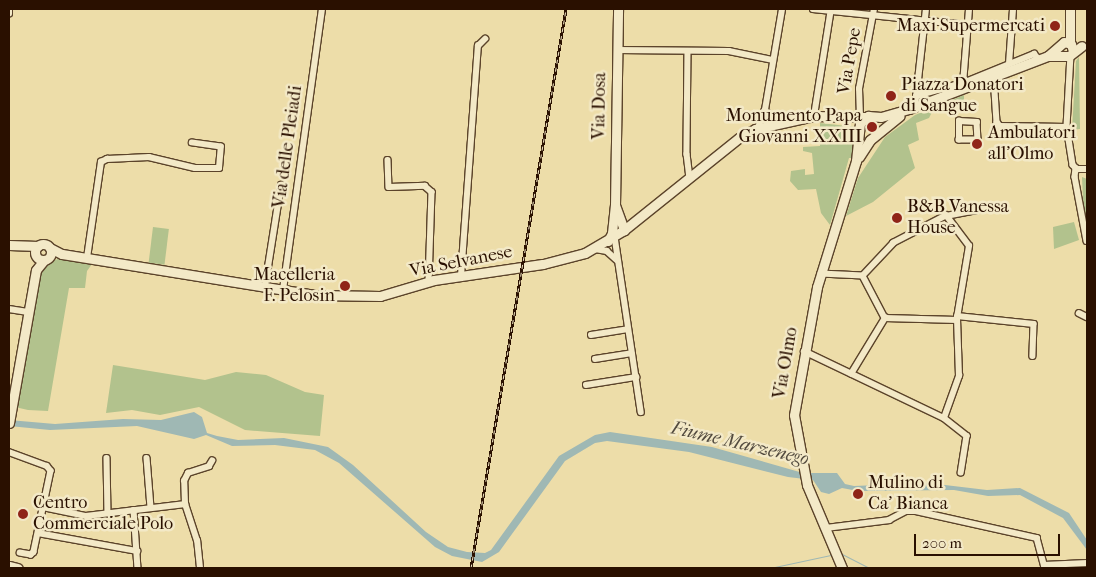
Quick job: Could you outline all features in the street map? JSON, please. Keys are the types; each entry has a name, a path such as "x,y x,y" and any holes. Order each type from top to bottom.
{"street":[{"path":"9,9 9,14"},
{"name":"Via delle Pleiadi","path":"284,290 322,9"},
{"name":"Via Dosa","path":"617,217 615,205 618,9"},
{"path":"761,126 782,9"},
{"path":"813,9 873,12 924,21 967,25"},
{"path":"912,108 916,96 926,9"},
{"path":"964,85 969,9"},
{"path":"1008,64 1013,9"},
{"path":"1070,9 1066,48 1068,68 1067,127 1076,168 1075,177 1087,240"},
{"path":"814,116 831,10"},
{"name":"Via Pepe","path":"863,117 859,89 873,12"},
{"path":"460,276 478,46 485,39"},
{"path":"1066,48 1085,46"},
{"name":"Via Olmo","path":"916,96 994,76 1066,48"},
{"path":"618,50 729,51 773,60"},
{"path":"688,51 687,154 690,179"},
{"name":"Via Olmo","path":"841,566 803,468 794,415 804,351 821,274 856,161 863,117 878,117 912,108 1008,64 1034,54 1043,57"},
{"path":"994,76 997,122 1000,126 1067,127"},
{"name":"Via Olmo","path":"856,161 883,128 912,108"},
{"path":"765,110 776,122"},
{"name":"Via Selvanese","path":"9,245 39,254 62,254 284,290 358,298 392,293 429,281 543,264 594,249 606,243 636,221 739,138 761,126 814,116 863,117"},
{"name":"Via Selvanese","path":"825,116 854,122 861,130"},
{"path":"878,117 883,128"},
{"path":"959,122 977,122 978,140 959,140 959,122"},
{"path":"861,130 873,138"},
{"path":"87,258 101,162 107,158 149,157 195,168 219,168 221,147 192,143"},
{"path":"388,160 389,186 426,186 432,192 429,281"},
{"path":"1076,168 1087,169"},
{"path":"265,286 281,185"},
{"path":"821,274 863,276 894,243 946,216 993,206"},
{"path":"944,418 959,376 957,318 969,246 946,216"},
{"path":"617,217 636,221"},
{"path":"617,217 624,230"},
{"path":"606,243 617,217"},
{"path":"616,236 618,262 641,412"},
{"name":"Via Selvanese","path":"39,254 50,248 62,254"},
{"path":"594,249 607,251 618,262"},
{"path":"9,404 39,254"},
{"path":"863,276 885,318"},
{"path":"9,308 27,312"},
{"path":"9,419 27,312"},
{"path":"1079,313 1087,317"},
{"path":"885,318 957,318 1034,324 1033,356"},
{"path":"851,374 885,318"},
{"path":"591,335 628,329"},
{"path":"804,351 944,418 967,436 962,473"},
{"path":"595,358 632,353"},
{"path":"586,385 636,377"},
{"path":"9,452 49,467 34,553 20,553"},
{"path":"107,458 108,513"},
{"path":"147,458 151,508"},
{"path":"200,568 197,541 185,504 186,476 209,466 212,461"},
{"path":"43,507 86,516 185,504"},
{"path":"134,510 138,568"},
{"path":"825,526 889,520 906,511 916,511 1037,538 1044,565 1087,563"},
{"path":"38,534 137,551"},
{"path":"9,565 18,568"}],"green space":[{"path":"1079,57 1080,129 1072,130 1076,61"},
{"path":"964,95 964,104 933,110 929,118 916,123 919,140 908,145 915,168 873,202 846,216 858,178 885,137 915,115"},
{"path":"820,123 856,127 853,158 849,158 830,225 821,213 816,189 798,190 790,181 791,171 805,169 805,175 814,174 812,153 803,151 803,147 820,146"},
{"path":"1082,177 1087,179 1087,218 1084,220"},
{"path":"1074,222 1079,240 1054,249 1053,227"},
{"path":"153,227 169,229 164,265 149,263"},
{"path":"60,258 92,264 87,271 85,288 69,288 48,411 15,407 40,272 46,264"},
{"path":"113,365 205,380 236,372 266,375 305,392 324,395 320,436 245,430 199,407 160,415 132,410 106,413"}],"water":[{"path":"194,412 202,417 207,433 217,436 238,440 284,438 328,447 353,465 426,532 448,547 467,552 485,553 491,550 559,456 595,435 610,432 712,447 803,473 837,473 845,484 854,486 928,483 987,490 1020,488 1069,513 1087,540 1087,550 1063,518 1020,495 988,496 954,490 858,491 842,488 829,494 821,492 813,480 788,477 689,452 607,441 595,443 565,461 499,552 482,562 452,556 435,547 339,463 315,450 275,445 232,446 206,435 194,439 137,426 50,430 9,426 9,420 55,424 123,419 161,420"}],"waterway":[{"path":"840,553 870,568"},
{"path":"770,568 831,555"}],"railway":[{"path":"471,568 566,9"}],"place":[{"name":"Maxi Supermercati","path":"1055,26"},
{"name":"Piazza Donatori di Sangue","path":"891,96"},
{"name":"Monumento Papa Giovanni XXIII","path":"872,127"},
{"name":"Ambulatori all'Olmo","path":"977,144"},
{"name":"B&B Vanessa House","path":"897,218"},
{"name":"Macelleria F. Pelosin","path":"345,286"},
{"name":"Mulino di Ca’ Bianca","path":"858,494"},
{"name":"Centro Commerciale Polo","path":"23,514"}],"water label":[{"name":"Fiume Marzenego","path":"740,444"}]}
